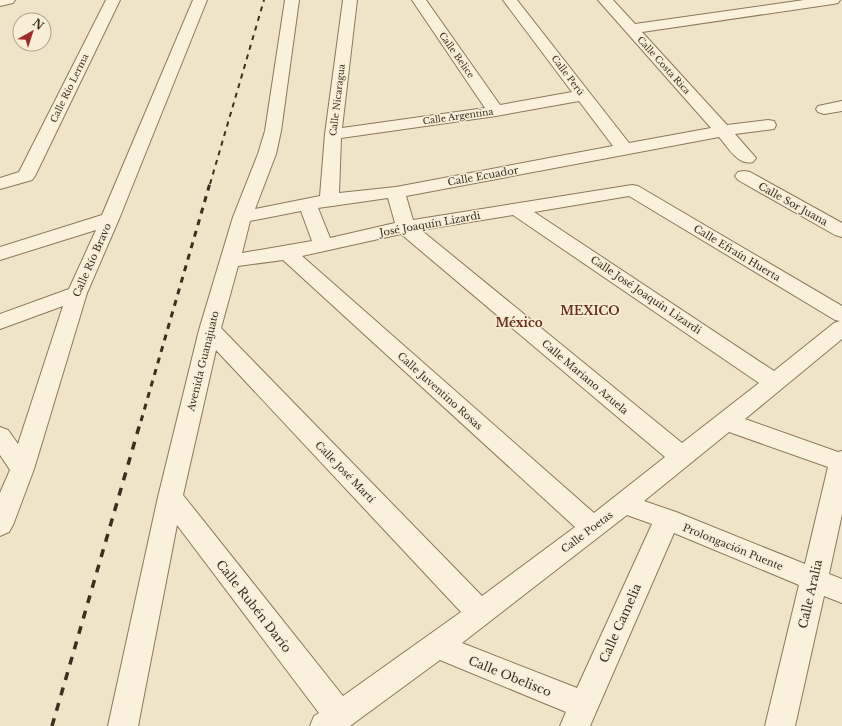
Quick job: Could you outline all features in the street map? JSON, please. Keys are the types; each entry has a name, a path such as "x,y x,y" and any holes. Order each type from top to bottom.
{"street":[{"path":"0,2 8,0"},
{"name":"Calle Río Lerma","path":"0,184 26,176 113,0"},
{"name":"Calle Río Bravo","path":"0,525 22,469 77,293 110,219 200,0"},
{"name":"Avenida Guanajuato","path":"123,726 170,497 210,330 242,217 267,154 273,131 292,0"},
{"name":"Calle Nicaragua","path":"328,200 333,134 350,0"},
{"name":"Calle Belice","path":"419,0 496,111"},
{"name":"Calle Perú","path":"510,0 625,150"},
{"name":"Calle Costa Rica","path":"605,0 747,158"},
{"path":"632,29 833,0"},
{"name":"Calle Argentina","path":"333,134 496,111 583,95"},
{"path":"824,109 842,106"},
{"name":"Calle Ecuador","path":"242,217 328,200 396,192 723,131 768,124"},
{"name":"Calle Sor Juana","path":"744,176 842,231"},
{"name":"José Joaquín Lizardi","path":"229,261 287,253 405,227 632,190"},
{"name":"Calle Efraín Huerta","path":"632,190 842,315"},
{"path":"396,192 405,227"},
{"path":"308,205 323,245"},
{"name":"Calle José Joaquín Lizardi","path":"517,208 774,382"},
{"path":"0,254 110,219"},
{"name":"Calle Mariano Azuela","path":"405,227 682,457"},
{"name":"Calle Juventino Rosas","path":"287,253 594,528"},
{"path":"0,322 77,293"},
{"name":"Calle Poetas","path":"332,721 437,646 594,528 842,328"},
{"name":"Calle José Martí","path":"210,330 480,613"},
{"name":"Calle Aralia","path":"725,421 841,461 780,726"},
{"path":"0,436 22,469"},
{"name":"Calle Rubén Darío","path":"170,497 332,721"},
{"name":"Prolongación Puente","path":"624,504 842,591"},
{"name":"Calle Camelia","path":"579,716 666,520"},
{"name":"Calle Obelisco","path":"437,646 579,716"}],"railway":[{"path":"210,184 264,0"},
{"path":"141,421 210,183"},
{"path":"52,726 141,420"}],"district":[{"name":"MEXICO","path":"590,310"},
{"name":"México","path":"519,322"}]}
